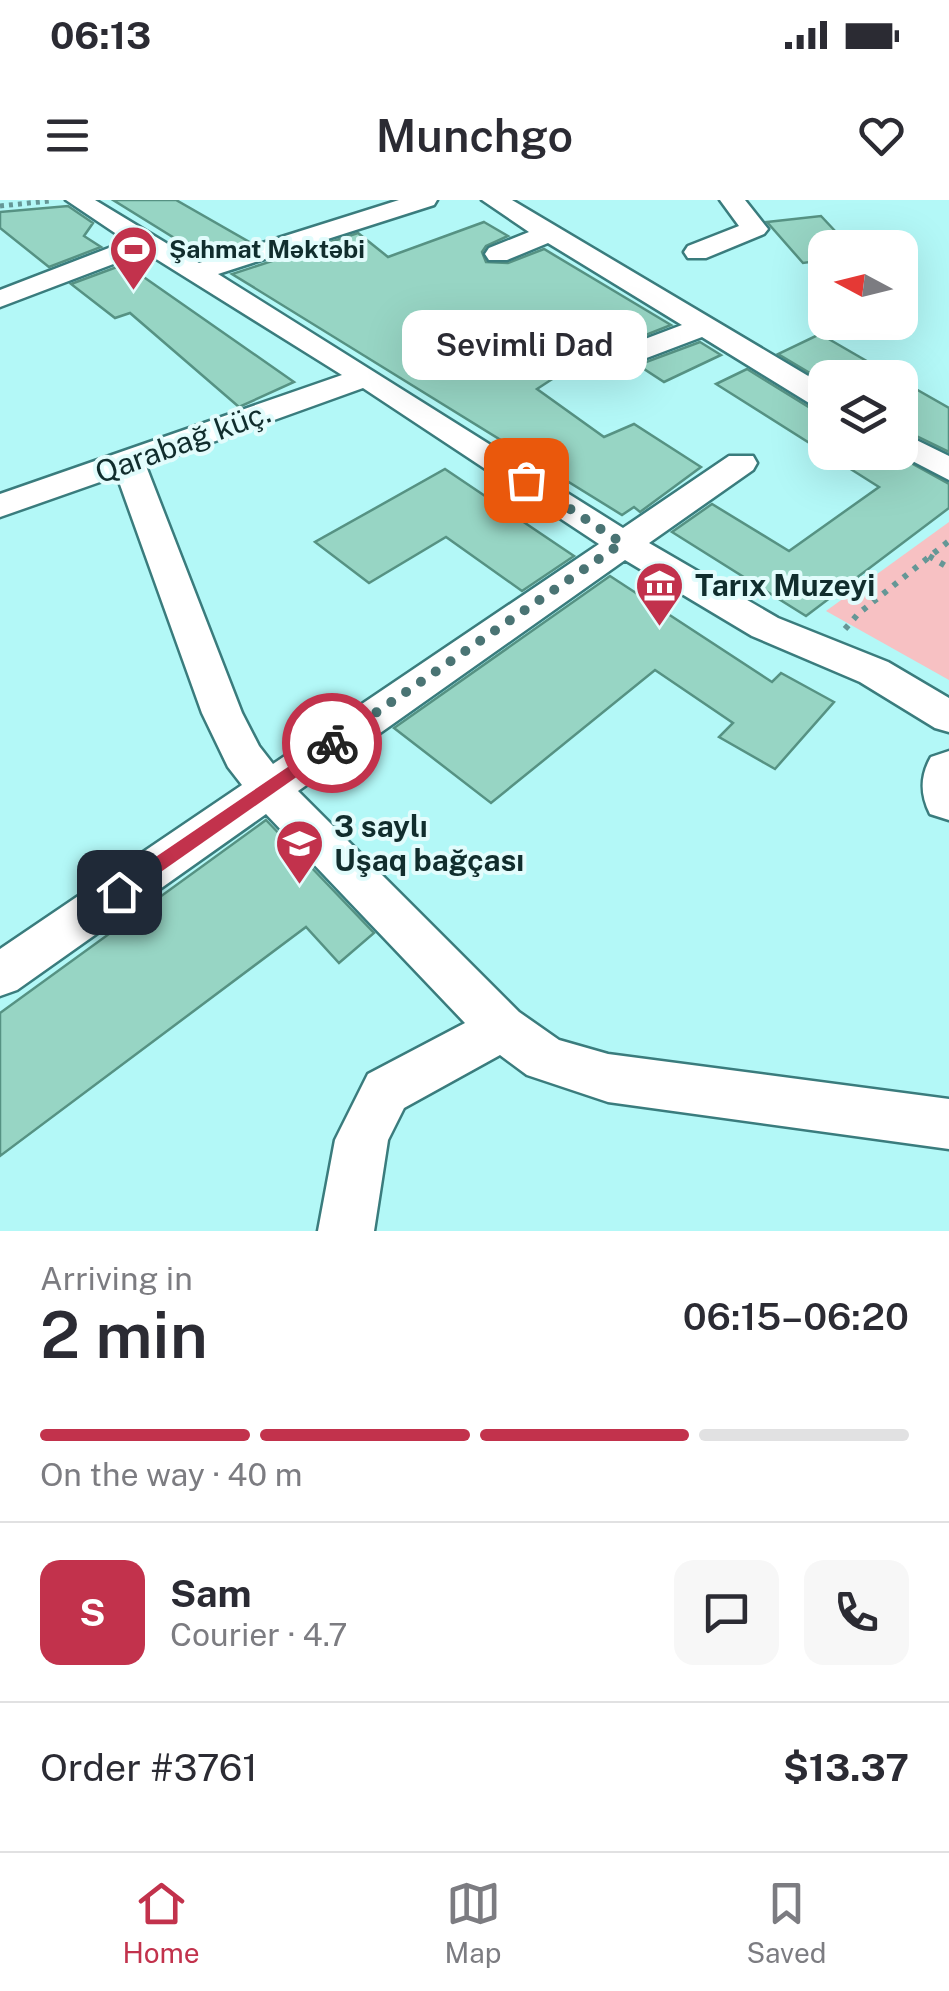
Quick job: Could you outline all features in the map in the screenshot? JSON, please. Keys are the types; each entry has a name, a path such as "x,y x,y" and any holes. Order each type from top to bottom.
{"main road":[{"path":"949,771 949,800"}],"street":[{"path":"78,200 366,377 622,543 765,627 892,681 949,717"},
{"path":"334,200 355,222"},
{"path":"197,272 425,200"},
{"path":"494,200 808,389"},
{"path":"697,252 755,230 732,200"},
{"path":"498,254 548,234"},
{"path":"2,299 148,242"},
{"path":"626,356 701,328"},
{"name":"Qarabağ küç.","path":"0,506 129,464 366,377"},
{"path":"918,452 949,470"},
{"path":"0,975 740,463"},
{"path":"129,464 222,713 243,756 268,788 502,1028 546,1059 608,1078 949,1124"},
{"path":"346,1231 358,1149 386,1092 502,1028"}],"path":[{"path":"0,206 65,200"},
{"path":"824,652 858,614 949,541"},
{"path":"929,556 949,568"}],"shaded area":[{"path":"949,522 949,680 826,611"}],"building":[{"path":"113,200 176,200 251,243 205,257"},
{"path":"68,206 93,223 84,236 101,247 49,267 0,228 0,212"},
{"path":"821,216 834,230 808,230 808,262 803,263 767,222"},
{"path":"484,222 508,236 486,246 482,252 486,262 508,263 544,249 671,325 613,348 606,344 537,389 604,437 634,424 701,467 640,512 634,507 622,515 232,274 358,233 388,257"},
{"path":"125,264 294,382 239,407 130,313 115,318 71,284"},
{"path":"808,340 830,340 865,360 808,360 808,372 778,354"},
{"path":"700,342 721,355 664,382 638,365"},
{"path":"747,369 808,407 808,442 716,384"},
{"path":"918,390 949,408 949,452 918,437"},
{"path":"918,467 949,484 949,508 806,616 672,532 712,504 789,551 879,487 852,470 918,470"},
{"path":"445,469 574,556 522,591 446,537 369,583 315,542"},
{"path":"610,576 772,682 781,673 834,702 775,769 719,737 733,723 655,670 491,803 394,728"},
{"path":"266,820 374,933 339,963 306,927 0,1156 0,1013"}],"way so far":[{"path":"332,743 622,543 526,480"}],"place":[{"name":"Şahmat Məktəbi","path":"134,292"},
{"name":"Sevimli Dad","path":"526,480"},
{"name":"Tarıx Muzeyi","path":"660,628"},
{"name":"3 saylı Uşaq bağçası","path":"299,886"}],"route":[{"path":"119,892 332,743"}]}
